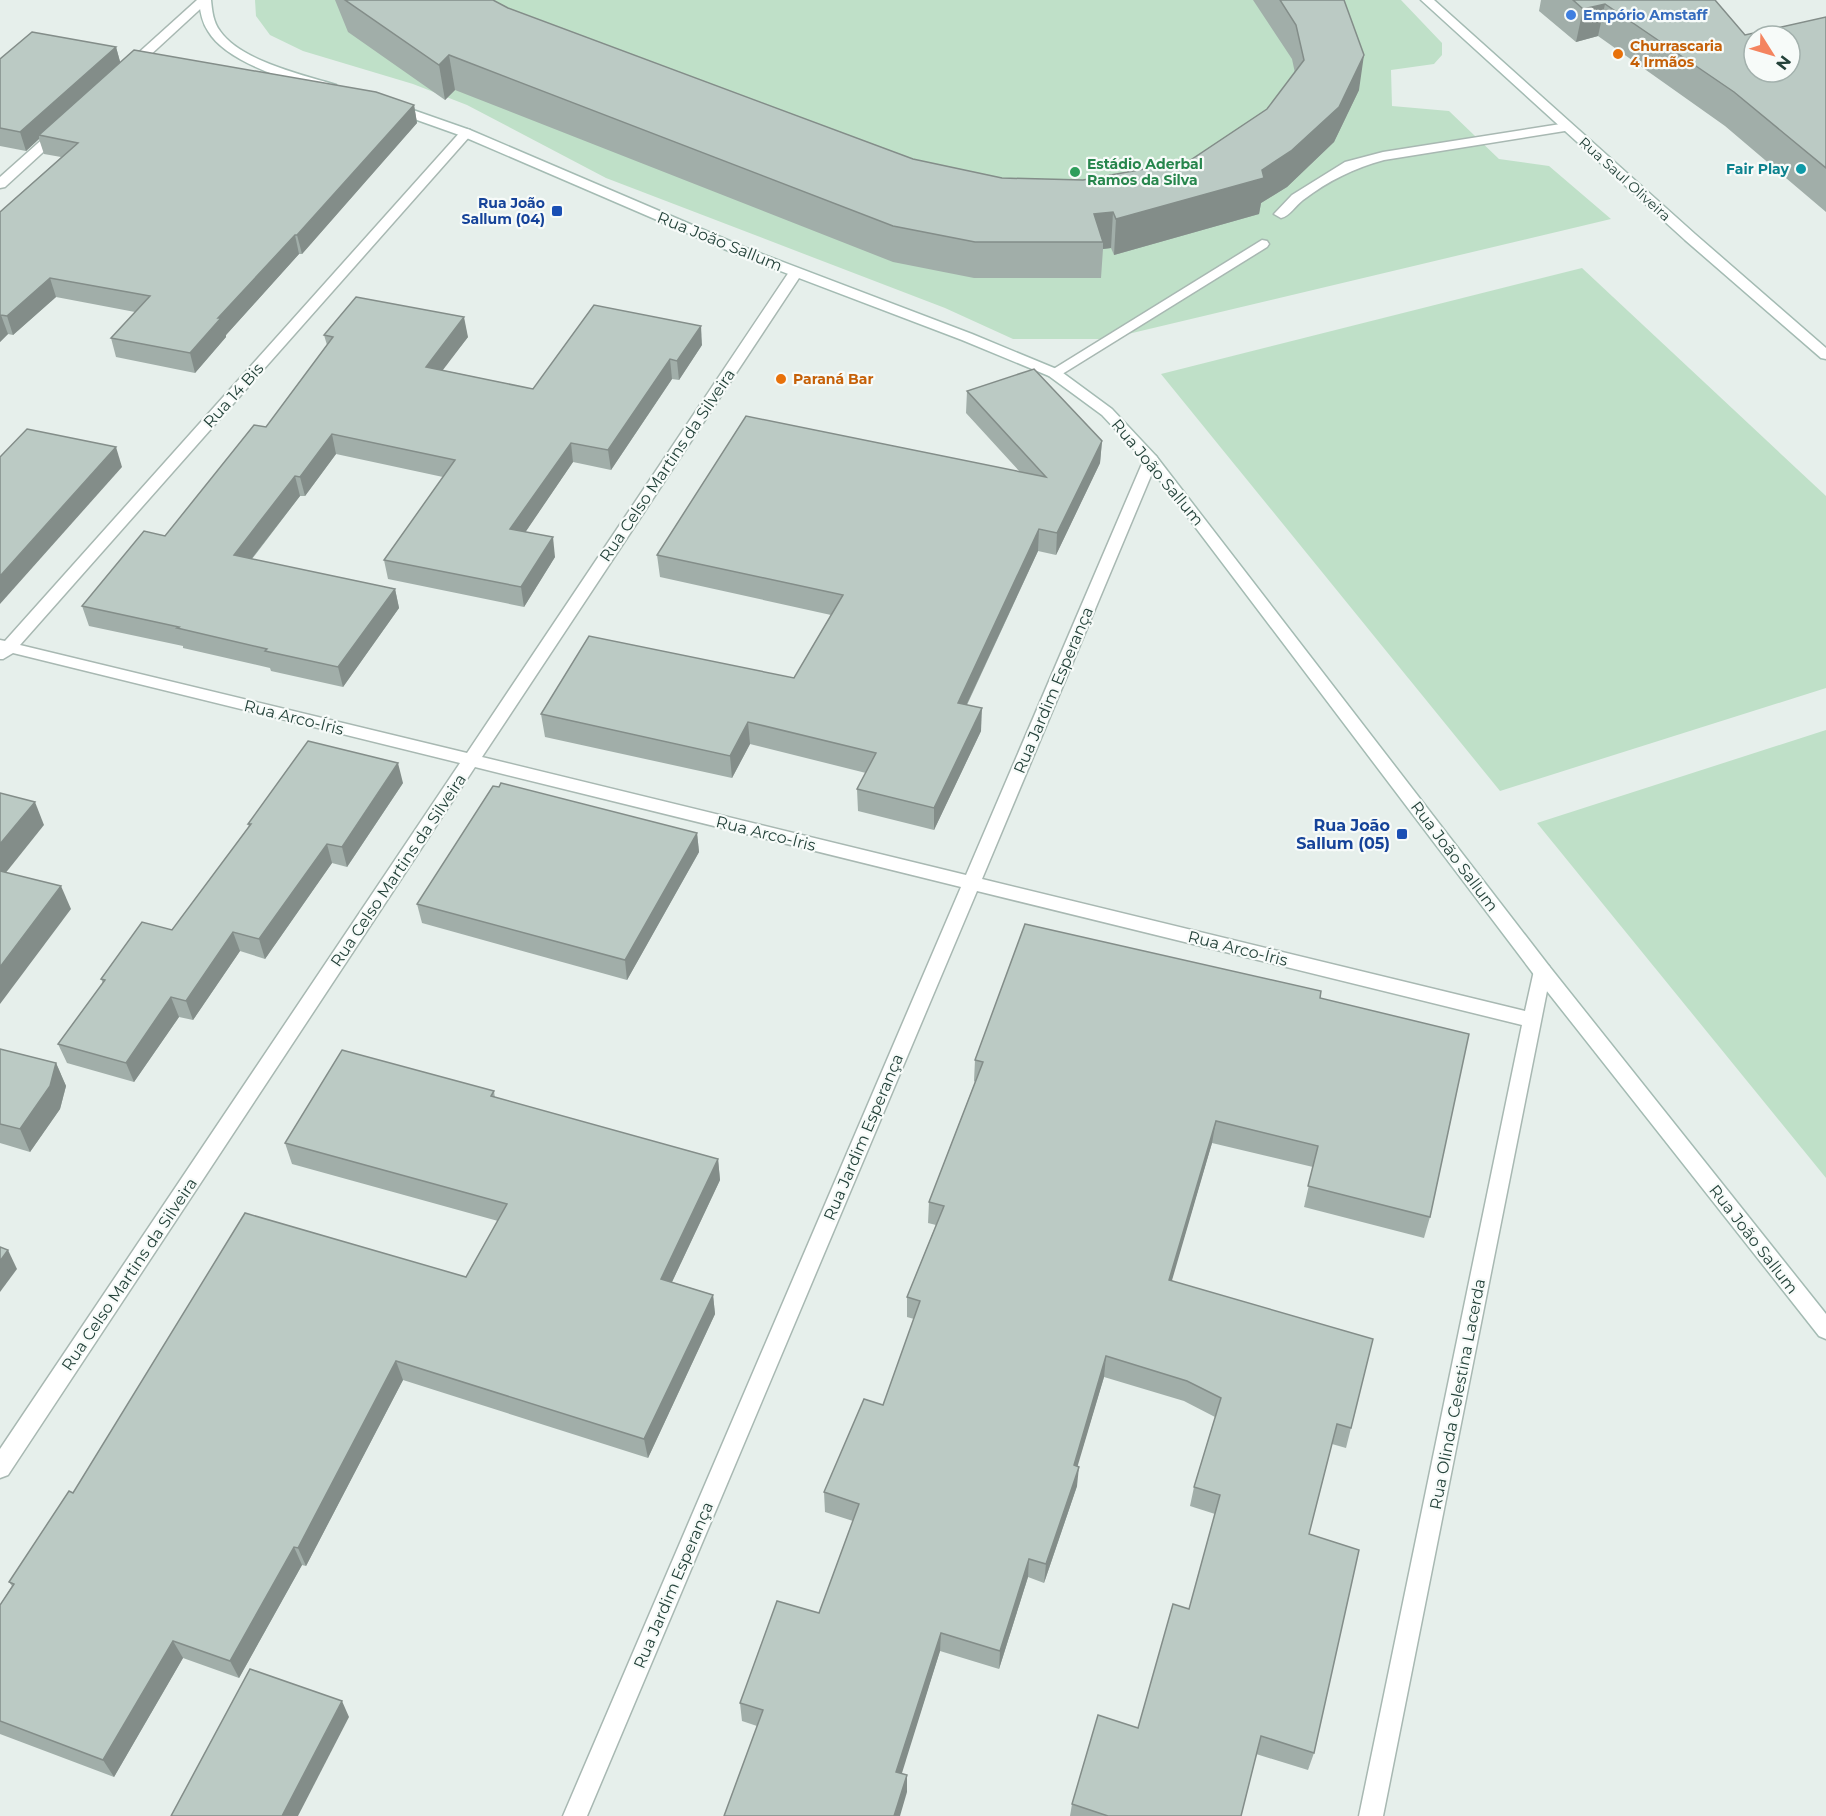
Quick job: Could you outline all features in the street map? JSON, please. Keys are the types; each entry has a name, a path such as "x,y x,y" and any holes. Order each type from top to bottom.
{"street":[{"path":"124,72 205,0"},
{"path":"205,0 207,16 214,33 230,46 264,65 346,93"},
{"name":"Rua Saul Oliveira","path":"1427,0 1567,127 1826,355"},
{"name":"Rua João Sallum","path":"377,102 466,133 730,246 1054,373 1107,411 1151,459 1542,971 1826,1330"},
{"path":"0,184 71,120"},
{"path":"1281,214 1297,198 1350,165 1383,156 1567,127"},
{"name":"Rua 14 Bis","path":"3,650 466,133"},
{"path":"1054,373 1262,244"},
{"name":"Rua Celso Martins da Silveira","path":"0,1468 796,272"},
{"name":"Rua Jardim Esperança","path":"575,1816 1151,459"},
{"name":"Rua Arco-Íris","path":"3,650 470,760 1533,1020"},
{"name":"Rua Olinda Celestina Lacerda","path":"1371,1816 1542,971"}],"green space":[{"name":"Estádio Aderbal Ramos da Silva","path":"255,0 1401,0 1442,43 1442,55 1434,64 1391,70 1392,106 1449,111 1499,159 1549,166 1611,219 1107,339 1013,339 945,308 606,178 467,105 413,84 303,51 270,35 256,16"},
{"path":"1582,268 1826,496 1826,688 1500,791 1161,374"},
{"path":"1826,730 1826,1178 1537,823"}],"building":[{"path":"345,0 493,0 508,8 913,159 1002,178 1083,180 1189,161 1267,109 1304,60 1296,25 1280,0 1344,0 1364,55 1339,107 1291,151 1262,170 1264,178 1116,219 1113,212 1094,214 1103,242 975,242 893,226 449,55 439,65"},
{"path":"1573,0 1715,0 1742,32 1742,84 1802,84 1802,24 1794,24 1826,17 1826,168 1734,92 1605,4 1583,9"},
{"path":"32,32 116,47 20,132 0,128 0,59"},
{"path":"134,50 376,92 414,105 297,235 218,318 221,318 190,353 111,338 150,296 50,278 7,316 0,316 0,212 78,143 39,135"},
{"path":"356,297 464,317 426,367 533,389 594,305 701,326 677,361 670,359 608,450 571,443 510,529 553,537 521,587 384,560 455,460 332,434 300,477 295,476 234,555 395,589 338,667 265,651 267,649 177,628 179,627 82,606 144,531 165,536 254,425 266,427 333,337 324,335"},
{"path":"1034,369 1102,441 1057,533 1039,529 958,703 982,708 934,808 857,789 876,753 748,722 730,756 541,714 589,636 794,678 843,595 657,555 746,416 1046,477 967,391"},
{"path":"27,429 116,447 0,576 0,457"},
{"path":"308,741 398,763 342,847 327,844 259,939 233,932 186,1001 171,997 126,1063 58,1044 105,980 101,979 142,922 172,930 251,824 248,824"},
{"path":"501,783 697,833 625,960 417,904 493,786 499,787"},
{"path":"0,793 35,802 0,844"},
{"path":"0,871 61,886 0,967"},
{"path":"1025,924 1321,991 1320,998 1469,1034 1430,1217 1308,1186 1318,1146 1216,1121 1169,1280 1373,1339 1351,1428 1337,1424 1309,1534 1359,1550 1314,1753 1261,1736 1241,1816 1108,1816 1072,1804 1098,1715 1138,1728 1173,1604 1189,1609 1220,1495 1194,1487 1221,1398 1187,1381 1106,1356 1074,1465 1079,1467 1046,1564 1029,1559 1000,1651 941,1633 896,1772 907,1775 894,1816 724,1816 763,1710 740,1703 777,1601 819,1613 859,1504 824,1492 864,1399 883,1405 920,1301 907,1297 944,1206 929,1202 983,1062 975,1060"},
{"path":"0,1049 56,1063 50,1086 20,1129 0,1124"},
{"path":"342,1050 494,1091 491,1096 718,1159 661,1279 713,1295 644,1439 396,1361 298,1548 294,1547 230,1661 173,1641 103,1760 0,1721 0,1605 14,1584 9,1582 69,1491 73,1493 245,1213 466,1277 507,1204 285,1143"},
{"path":"0,1247 8,1250 0,1261"},
{"path":"250,1669 342,1701 282,1816 171,1816"}],"place":[{"name":"Empório Amstaff","path":"1571,15"},
{"name":"Churrascaria 4 Irmãos","path":"1618,54"},
{"name":"Fair Play","path":"1801,169"},
{"name":"Estádio Aderbal Ramos da Silva","path":"1075,172"},
{"name":"Rua João Sallum (04)","path":"557,211"},
{"name":"Paraná Bar","path":"781,379"},
{"name":"Rua João Sallum (05)","path":"1402,834"}]}
